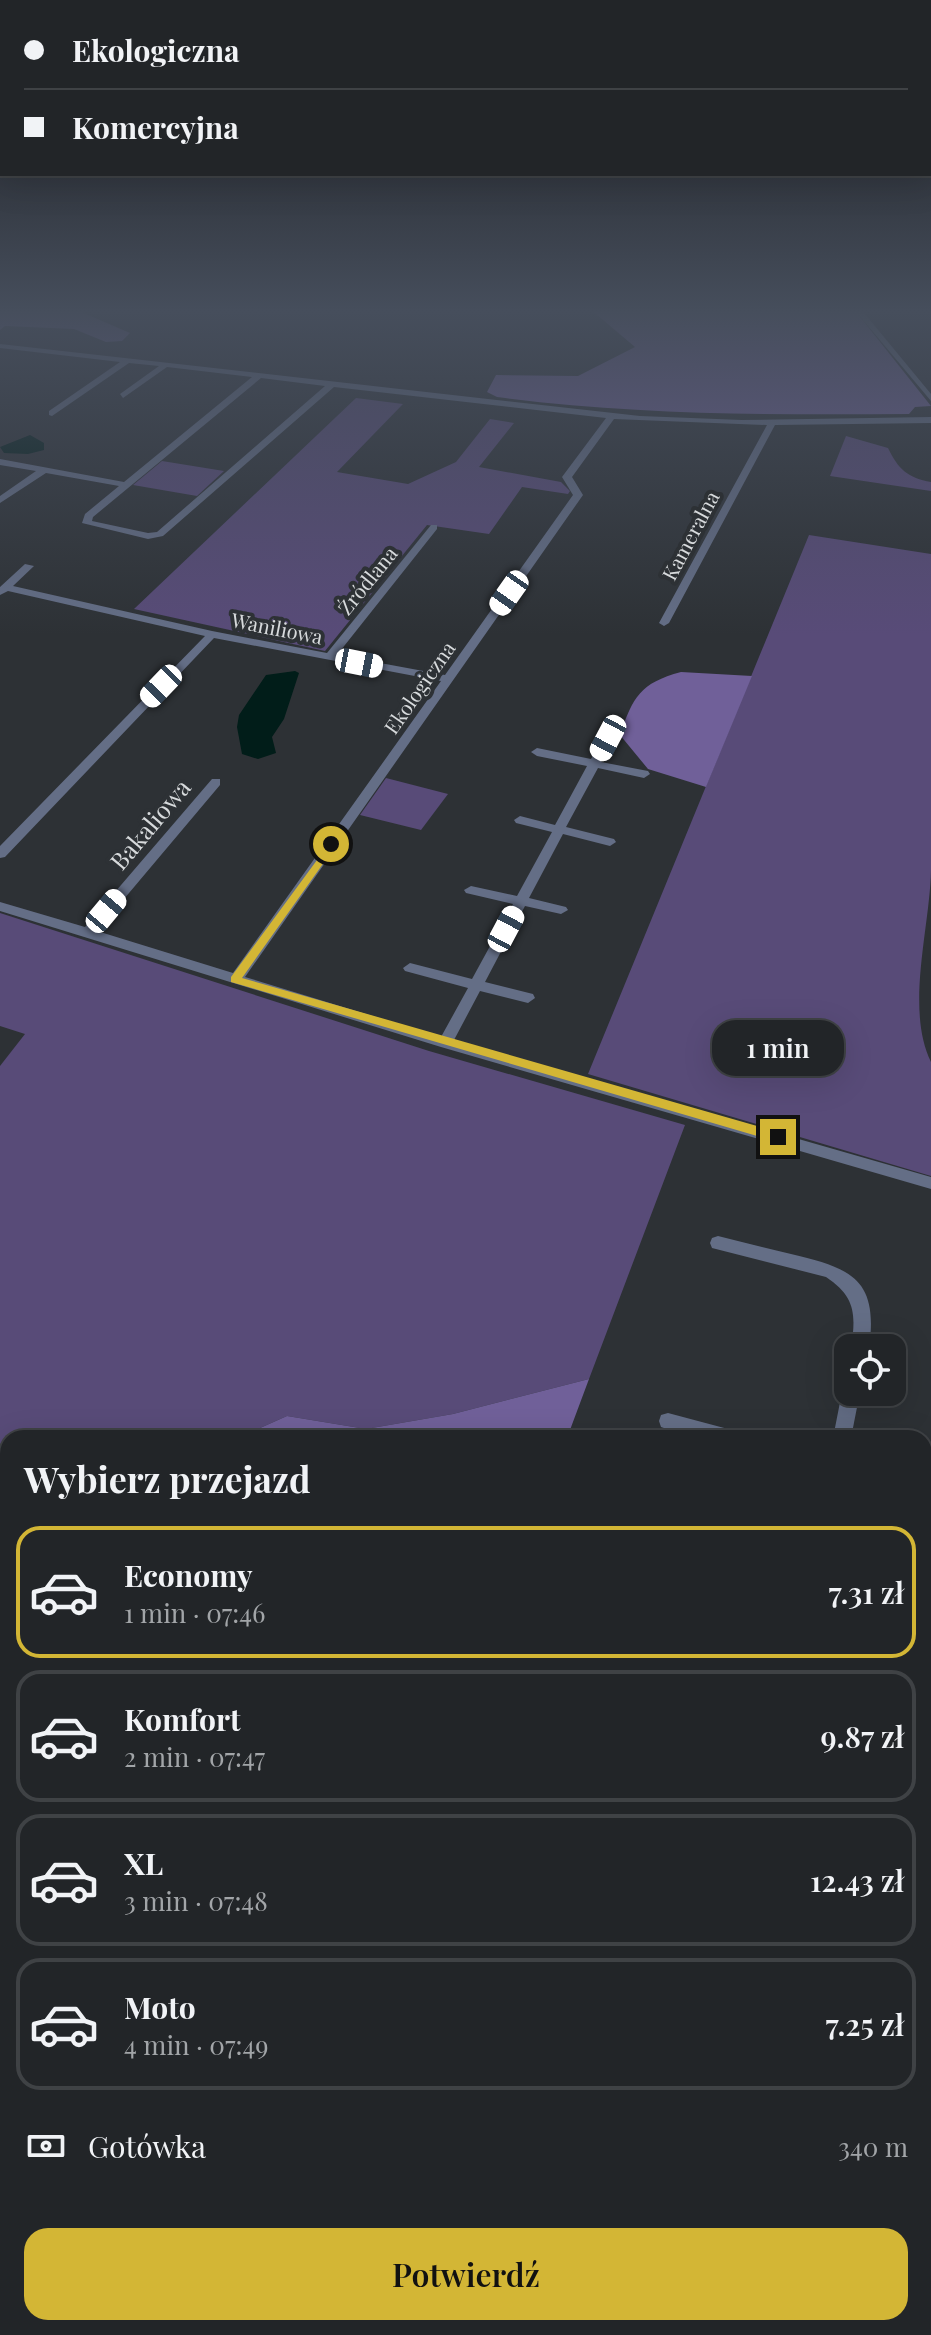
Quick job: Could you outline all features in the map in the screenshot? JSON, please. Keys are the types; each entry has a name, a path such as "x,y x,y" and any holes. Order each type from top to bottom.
{"street":[{"path":"209,417 88,516 87,523 148,536 160,534 294,417"},
{"path":"611,417 772,423 931,420"},
{"name":"Ekologiczna","path":"235,980 578,495 567,477 611,417"},
{"name":"Kameralna","path":"664,623 772,423"},
{"path":"0,462 127,485"},
{"path":"0,500 44,470"},
{"name":"Źródlana","path":"329,657 434,527"},
{"path":"3,590 29,566"},
{"path":"3,590 212,634"},
{"name":"Waniliowa","path":"0,854 212,634 448,679"},
{"path":"445,1043 608,738"},
{"path":"537,752 644,774"},
{"name":"Bakaliowa","path":"88,932 216,782"},
{"path":"520,820 610,842"},
{"path":"471,890 561,910"},
{"path":"0,906 445,1043 931,1183"},
{"path":"410,968 528,998"},
{"path":"718,1243 831,1271 845,1279 855,1292 865,1320 862,1334"},
{"path":"844,1430 848,1406"},
{"path":"668,1421 700,1430"}],"shaded area":[{"path":"336,417 390,417 337,472 408,484 456,462 490,419 514,423 479,467 561,482 570,491 568,494 522,487 489,534 427,525 325,651 134,609"},
{"path":"30,435 44,443 44,450 28,454 4,453 0,447"},
{"path":"846,436 888,448 905,471 931,482 931,491 830,476"},
{"path":"162,461 224,471 197,496 133,485"},
{"path":"809,535 931,554 931,870 919,993 923,1041 931,1062 931,1176 588,1074"},
{"path":"681,672 752,676 706,787 648,769 620,735 640,693 656,681"},
{"path":"299,673 284,719 272,737 276,753 258,759 242,754 237,727 239,715 266,675"},
{"path":"386,778 448,794 421,830 360,815"},
{"path":"0,913 429,1051 685,1125 589,1379 453,1414 366,1429 287,1416 256,1430 0,1430 0,1066 25,1034 0,1026"},
{"path":"589,1379 570,1430 256,1430 287,1416 366,1429 453,1414"}],"route":[{"path":"331,844 235,980 778,1137"}]}
